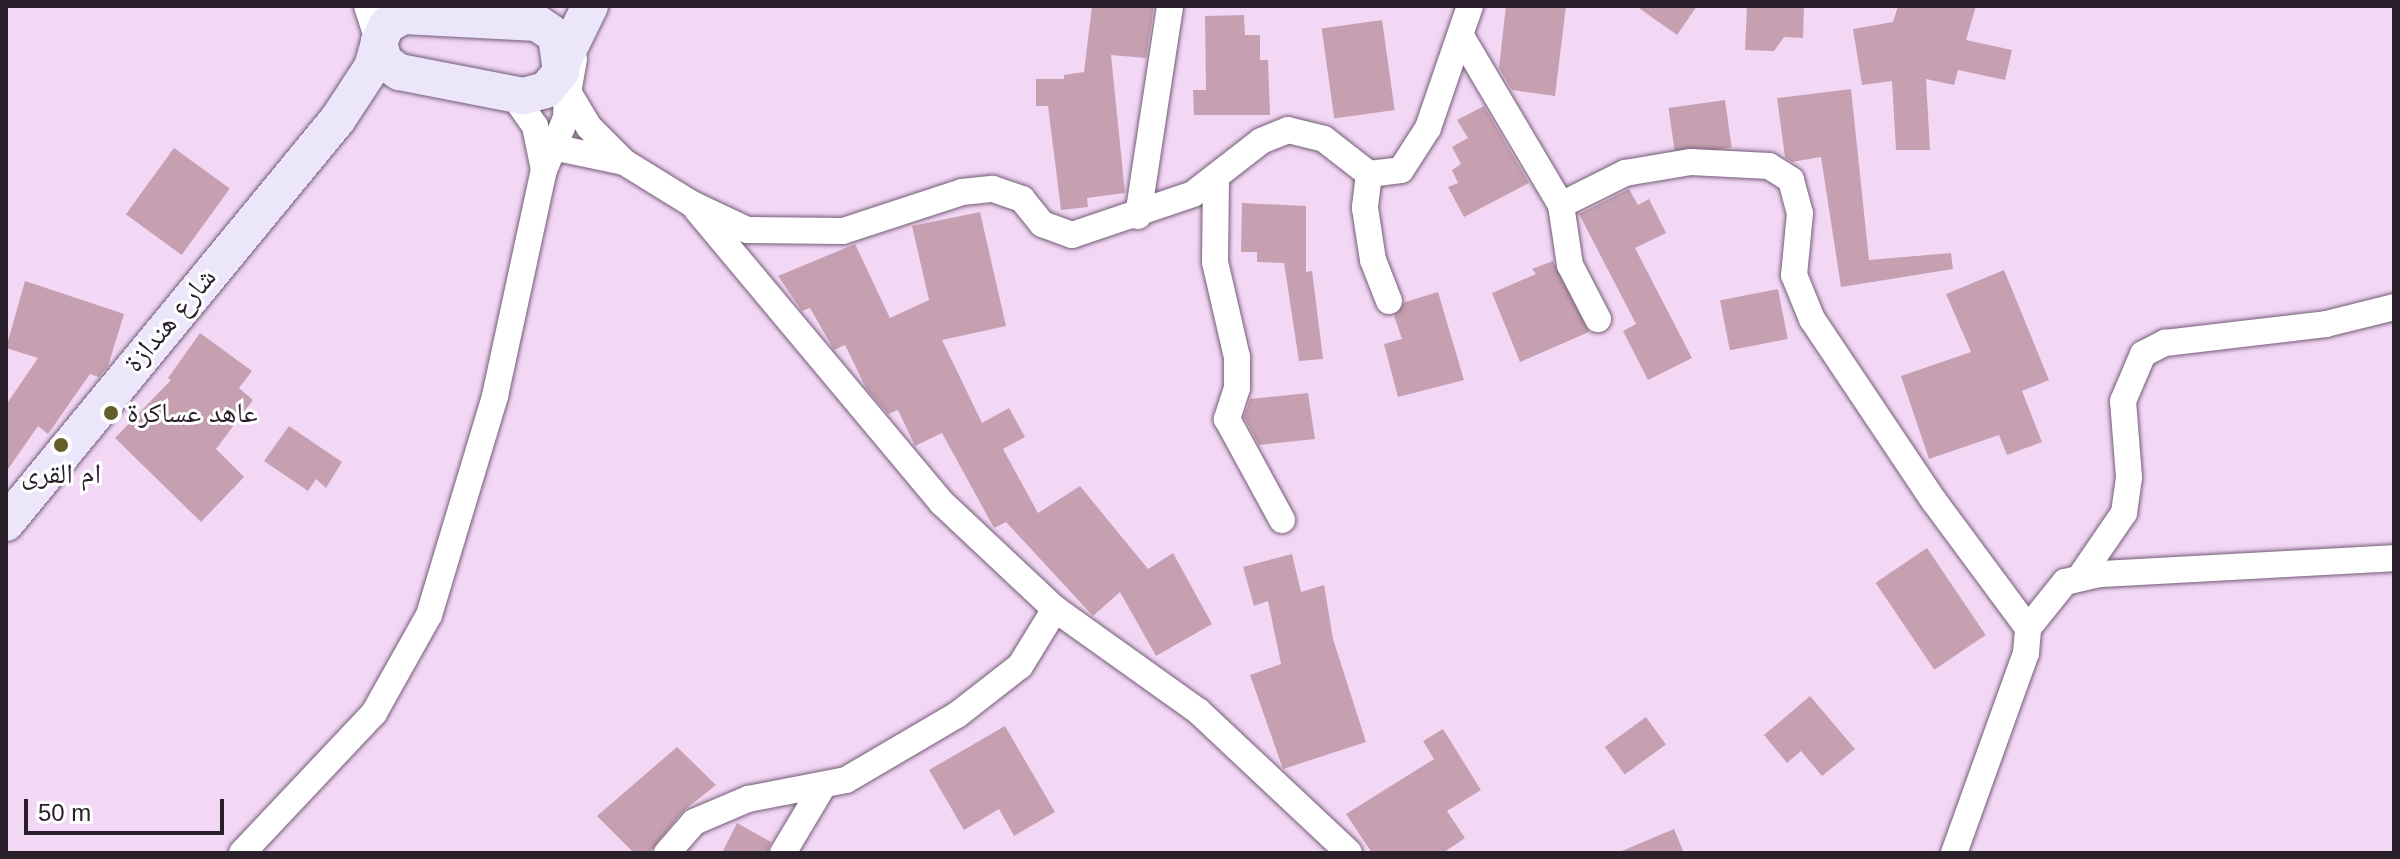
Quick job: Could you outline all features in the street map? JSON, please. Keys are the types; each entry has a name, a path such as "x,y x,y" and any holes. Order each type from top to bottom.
{"street":[{"path":"367,6 391,68 417,75 535,95 546,90 575,47"},
{"path":"1138,216 1170,6"},
{"path":"575,47 589,127 624,162 692,204 747,230 787,234 843,231 962,192 993,189 1022,199 1042,224 1057,233 1072,235 1168,206 1216,180 1261,141 1288,130 1324,139 1369,174 1401,170 1415,154 1470,6"},
{"path":"379,42 387,25 413,14 525,16 547,28 562,47 575,47"},
{"path":"1461,36 1561,205 1570,265 1598,319"},
{"name":"شارع هندازة","path":"6,523 338,119 372,67 379,42"},
{"path":"242,853 374,713 429,615 495,396 546,154 566,118 575,47"},
{"name":"شارع هندازة","path":"338,119 417,75"},
{"path":"511,92 546,154"},
{"path":"546,154 576,149 624,162"},
{"path":"1561,205 1625,173 1691,162 1769,166 1791,180 1800,213 1794,275 1812,319 1934,501 2028,628"},
{"path":"1369,174 1365,208 1373,260 1389,301"},
{"path":"1216,180 1215,262 1237,357 1237,388 1227,419 1282,520"},
{"path":"692,204 900,457 1055,609 1198,711 1349,853"},
{"path":"1954,853 2026,653 2028,628 2051,596 2080,577 2124,513 2129,477 2123,401 2143,354 2165,343 2326,324 2394,307"},
{"path":"2080,577 2394,558"},
{"path":"667,853 694,822 748,799 846,780 988,692 1020,666 1055,609"},
{"path":"783,853 823,786"}],"building":[{"path":"1092,6 1154,6 1146,58 1111,55 1125,193 1087,198 1088,207 1061,210 1048,106 1036,106 1036,79 1064,79 1064,75 1084,72"},
{"path":"1506,6 1566,6 1555,96 1512,90 1499,68"},
{"path":"1636,6 1697,6 1677,35"},
{"path":"1747,6 1804,6 1803,38 1784,37 1774,51 1745,50"},
{"path":"1898,6 1976,6 1966,40 2012,50 2005,80 1958,70 1954,85 1926,79 1930,150 1896,150 1892,81 1862,85 1853,29 1893,22"},
{"path":"1244,15 1245,35 1260,35 1260,60 1268,60 1270,115 1194,115 1193,90 1206,90 1205,16"},
{"path":"1382,20 1395,110 1334,119 1322,28"},
{"path":"1851,89 1869,260 1951,253 1953,269 1841,287 1821,157 1792,162 1785,157 1777,98"},
{"path":"1725,100 1732,148 1675,155 1669,108"},
{"path":"1484,106 1529,183 1464,217 1448,187 1458,183 1452,170 1461,164 1452,147 1468,138 1457,120"},
{"path":"174,148 230,189 182,255 126,214"},
{"path":"1629,189 1638,205 1649,199 1666,233 1635,248 1692,358 1648,380 1623,331 1636,324 1579,214"},
{"path":"1242,203 1306,206 1306,272 1312,271 1323,359 1299,361 1284,263 1257,262 1257,252 1241,252"},
{"path":"980,212 1006,326 942,340 982,423 1009,408 1025,437 1003,449 1038,513 1080,486 1148,569 1173,553 1212,624 1156,656 1120,592 1093,616 1006,522 994,528 942,433 915,446 898,410 888,414 866,388 845,345 834,350 810,308 802,311 778,276 855,244 890,318 929,300 912,226"},
{"path":"1553,261 1589,332 1520,362 1492,293 1536,274 1532,269"},
{"path":"2004,270 2049,380 2022,391 2042,442 2007,455 1999,435 1929,459 1901,376 1971,352 1946,294"},
{"path":"25,281 124,314 108,366 99,377 90,374 48,434 38,426 6,472 6,405 38,358 6,348"},
{"path":"1778,289 1788,339 1730,350 1720,300"},
{"path":"1438,292 1464,380 1398,397 1384,344 1402,339 1394,316 1405,302"},
{"path":"200,333 252,371 239,388 253,400 216,449 244,477 201,522 115,438 171,380 168,378"},
{"path":"1308,393 1315,439 1259,445 1244,417 1250,399"},
{"path":"289,426 342,462 326,488 316,479 308,491 264,461"},
{"path":"1927,548 1986,635 1934,670 1876,583"},
{"path":"1292,554 1301,592 1324,585 1333,639 1366,742 1283,769 1250,675 1281,664 1268,601 1254,606 1243,567"},
{"path":"1810,696 1855,749 1822,776 1801,751 1787,763 1764,735"},
{"path":"1646,717 1666,745 1625,774 1605,747"},
{"path":"1005,726 1055,812 1014,836 999,809 964,830 929,770"},
{"path":"1443,729 1481,790 1447,811 1465,838 1443,853 1372,853 1346,814 1434,759 1423,741"},
{"path":"677,747 716,785 682,812 649,853 634,853 597,816"},
{"path":"737,823 771,842 767,853 722,853"},
{"path":"1674,829 1684,853 1617,853"}],"place":[{"name":"عاهد عساكرة","path":"111,413"},
{"name":"ام القرى","path":"61,445"}]}
